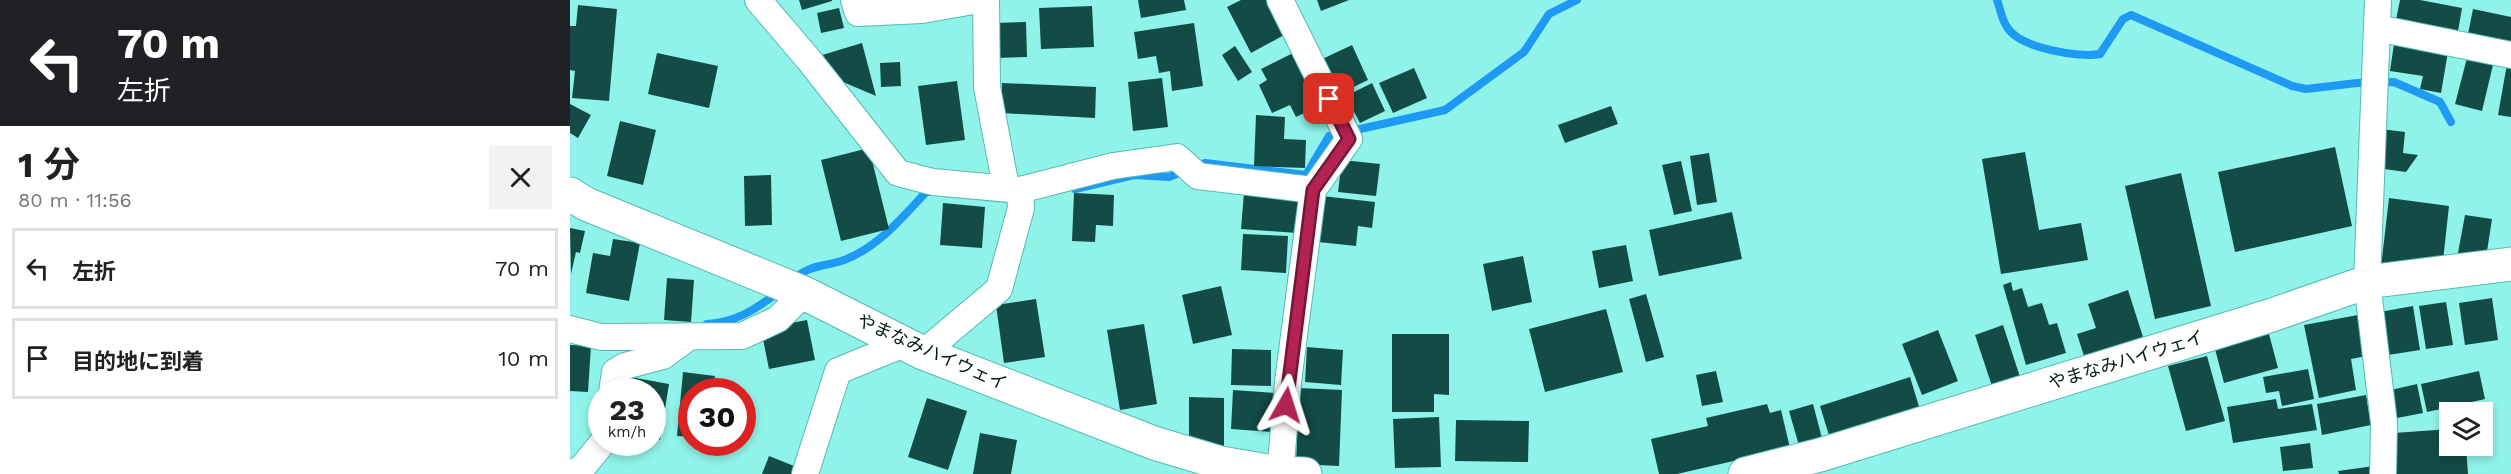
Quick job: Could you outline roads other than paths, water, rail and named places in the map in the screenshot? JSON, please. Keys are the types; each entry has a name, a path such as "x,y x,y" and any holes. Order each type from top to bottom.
{"main road":[{"name":"やまなみハイウェイ","path":"570,194 586,204 804,293 914,348 1154,443 1221,462 1288,474"},
{"name":"やまなみハイウェイ","path":"1744,474 1809,466 2367,282 2511,264"}],"street":[{"path":"758,0 817,69 898,173 933,182 1013,188 1113,166 1177,157 1198,176 1313,190"},
{"path":"854,0 858,13 922,10 979,0"},
{"path":"805,474 838,371 914,348 999,289 1021,208 1013,188 987,87 986,0"},
{"path":"1280,0 1349,139 1313,190 1288,382 1288,474"},
{"path":"2378,0 2367,282 2384,423 2383,474"},
{"path":"2377,28 2511,55"},
{"path":"570,329 601,337 742,336 778,319 804,293"},
{"path":"614,378 615,372 625,366 663,357 689,337"},
{"path":"570,474 582,468 592,456"}],"waterway":[{"path":"1075,189 1134,175 1169,177 1205,163 1306,175 1329,136 1445,110 1524,52 1549,14 1577,0"},
{"path":"1997,0 2005,24 2014,34 2024,41 2050,50 2100,54 2123,19 2131,15 2292,86 2306,89 2357,83 2394,82 2440,102 2451,122"},
{"path":"792,280 812,268 856,255 878,240 926,192 935,192"},
{"path":"707,324 727,321 745,314 778,292"}]}
